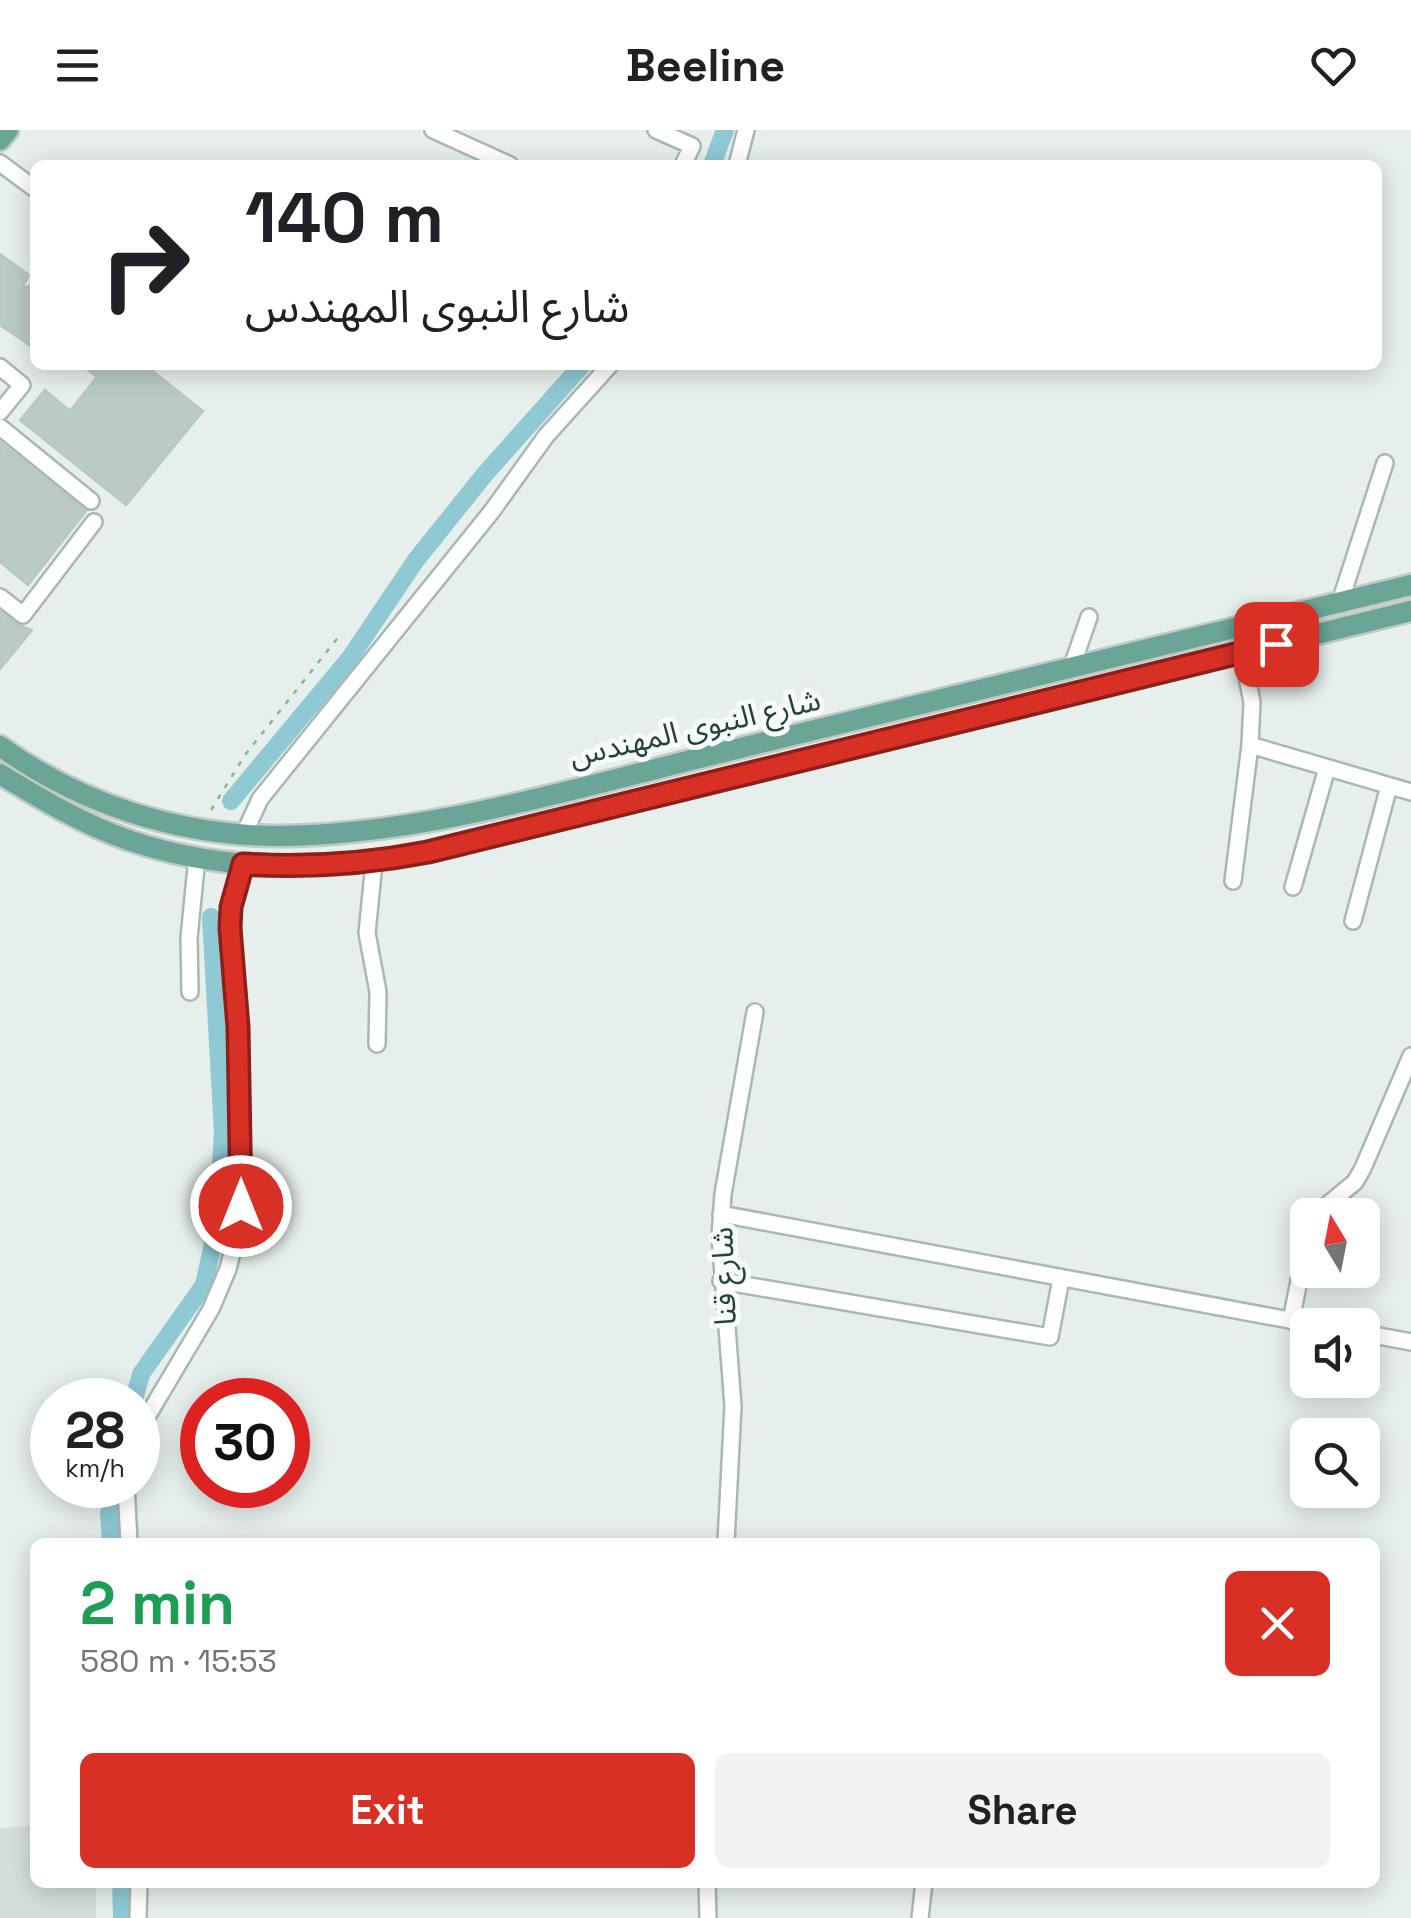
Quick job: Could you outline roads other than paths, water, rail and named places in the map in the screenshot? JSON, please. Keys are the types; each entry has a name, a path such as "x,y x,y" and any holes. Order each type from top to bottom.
{"main road":[{"path":"0,140 8,130"},
{"name":"شارع النبوى المهندس","path":"0,746 86,796 129,812 201,830 244,834 355,832 440,819 593,784 1411,585"},
{"name":"شارع النبوى المهندس","path":"0,774 53,806 127,840 197,857 243,864 327,866 374,862 644,800 1411,610"},
{"path":"637,773 637,788 644,800"},
{"path":"593,784 602,796 600,810"}],"street":[{"path":"434,130 499,160"},
{"path":"656,130 692,146 685,160"},
{"path":"738,160 746,130"},
{"path":"0,162 30,185"},
{"path":"0,367 22,385 0,412"},
{"path":"244,834 260,799 492,511 546,436 605,370"},
{"path":"0,426 91,501"},
{"path":"1340,602 1385,464"},
{"path":"0,597 23,616 94,522"},
{"path":"1071,668 1089,617"},
{"path":"1233,881 1252,702 1242,652"},
{"path":"1250,745 1411,792"},
{"path":"1294,887 1327,768"},
{"path":"1353,921 1390,786"},
{"path":"190,992 189,938 197,857"},
{"path":"374,862 366,933 378,992 377,1044"},
{"path":"160,1395 211,1309 228,1269 238,1228 242,1185 238,1027 230,928 231,907 243,864"},
{"name":"شارع قنا","path":"726,1538 733,1406 721,1281 721,1214 755,1012"},
{"path":"1336,1198 1355,1182 1363,1168 1411,1056"},
{"path":"721,1214 1290,1321"},
{"path":"721,1281 1050,1336 1061,1279"},
{"path":"1380,1336 1411,1342"},
{"path":"127,1508 129,1538"},
{"path":"138,1918 139,1888"},
{"path":"707,1888 708,1918"},
{"path":"920,1918 923,1888"}],"waterway":[{"path":"714,160 725,130"},
{"path":"231,801 350,658 416,560 485,474 578,370"},
{"path":"140,1378 204,1285 217,1225 223,1133 211,917"},
{"path":"110,1508 111,1538"},
{"path":"121,1888 122,1918"}]}
